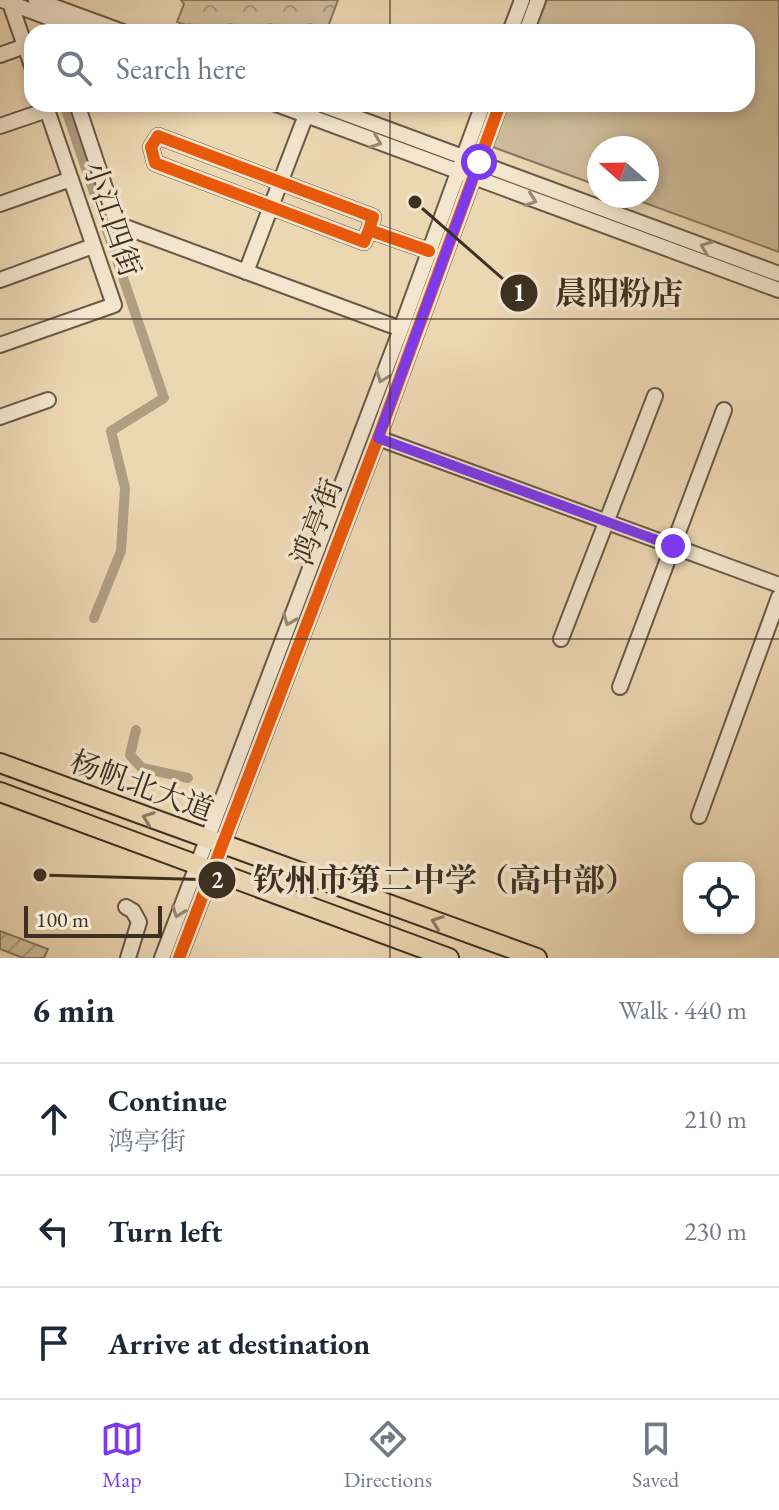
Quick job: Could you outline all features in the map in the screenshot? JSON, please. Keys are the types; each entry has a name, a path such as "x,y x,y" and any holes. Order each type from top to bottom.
{"main road":[{"name":"杨帆北大道","path":"0,763 537,958"},
{"name":"杨帆北大道","path":"0,792 449,958"}],"street":[{"path":"36,0 101,24"},
{"path":"513,24 522,0"},
{"path":"529,24 538,0"},
{"path":"6,1 49,24"},
{"path":"6,1 24,44"},
{"path":"0,55 24,46"},
{"path":"0,126 34,112"},
{"name":"小江四街","path":"0,345 114,305 48,112"},
{"path":"80,112 117,224 401,329"},
{"path":"298,112 779,290"},
{"path":"342,112 779,274"},
{"name":"鸿亭街","path":"213,842 378,438 465,175 464,156 480,112"},
{"name":"鸿亭街","path":"162,958 213,842 429,251 465,175 479,162 497,112"},
{"path":"246,272 306,115"},
{"path":"158,136 373,217 364,242 270,208 155,163 151,147 158,136"},
{"path":"0,204 71,179"},
{"path":"369,230 429,251"},
{"path":"0,280 93,246"},
{"path":"561,639 655,396"},
{"path":"0,417 48,400"},
{"path":"620,687 724,410"},
{"path":"378,438 779,585"},
{"path":"699,816 779,597"},
{"name":"鸿亭街","path":"179,958 203,868"},
{"path":"126,907 133,911 139,922 128,958"}],"green space":[{"path":"181,0 338,0 329,24 183,24 177,22 184,4"},
{"path":"543,0 779,0 779,252 659,208 659,136 587,136 587,182 490,146 502,112 755,112 755,24 534,24"},
{"path":"0,931 48,949 44,958 23,958 0,949"}],"waterway":[{"path":"67,112 164,398 111,431 125,488 121,551 94,618"},
{"path":"136,730 130,755 142,768 188,778"}],"cycle path":[{"path":"179,958 378,438 497,112"},
{"path":"369,230 364,242 155,163 151,147 158,136 373,217 369,230 429,251"}],"place":[{"name":"晨阳粉店","path":"415,202"},
{"name":"钦州市第二中学（高中部）","path":"40,875"}],"route":[{"path":"479,162 378,438 673,546"}]}
